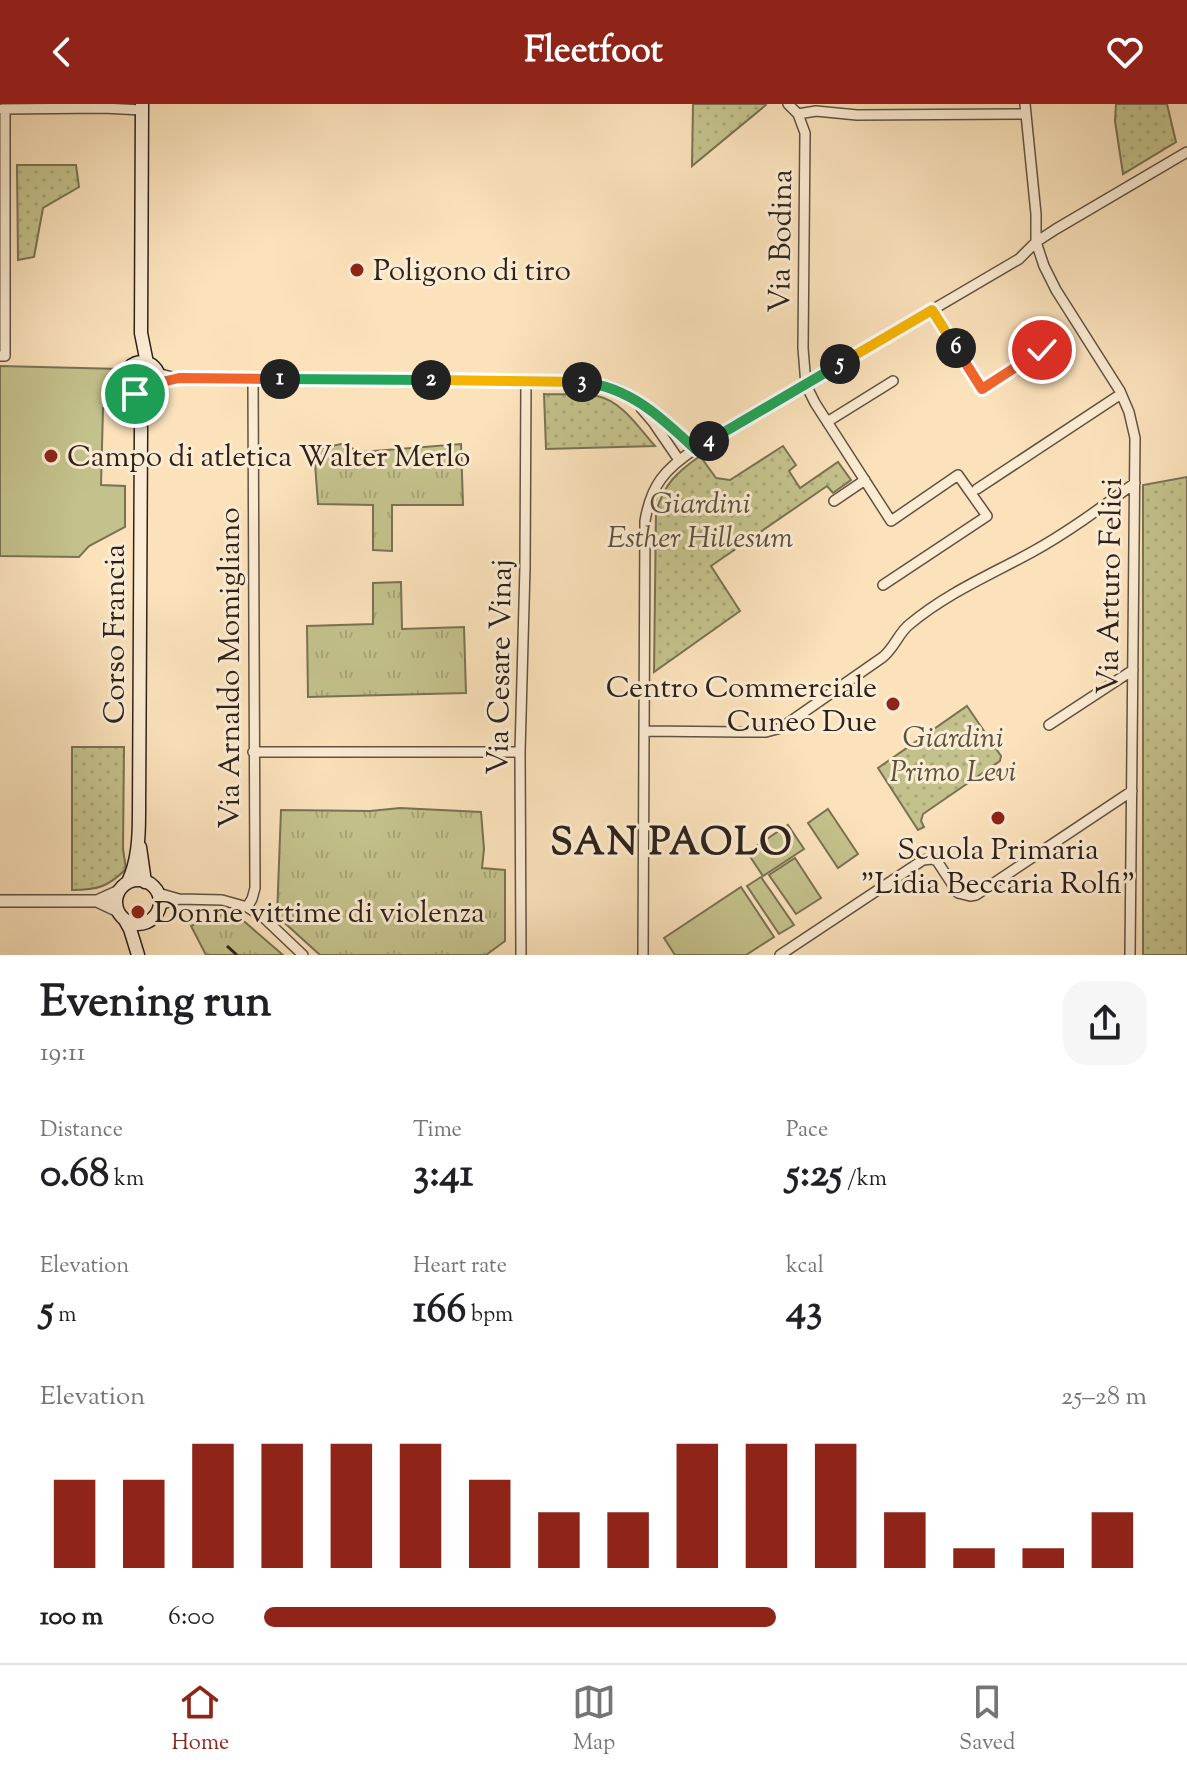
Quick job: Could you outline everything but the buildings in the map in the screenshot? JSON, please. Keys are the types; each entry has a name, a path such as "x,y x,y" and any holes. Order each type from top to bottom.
{"main road":[{"path":"142,107 141,333 153,391 142,394"},
{"name":"Corso Francia","path":"145,882 139,840 139,406 142,394 128,389 125,379 127,370 149,371"},
{"name":"Corso Francia","path":"124,887 132,873 139,840"},
{"path":"122,916 136,924 154,917 158,899 155,888 145,882 134,881 124,887 116,903 122,916 130,929 138,955"},
{"path":"138,955 148,921"}],"street":[{"path":"788,104 798,114 816,111 857,115 1026,109"},
{"path":"2,356 2,109 142,107"},
{"name":"Via Arturo Felici","path":"1026,109 1036,242 1056,290 1121,394 1135,438 1130,955"},
{"name":"Via Bodina","path":"798,114 805,133 803,348 806,385"},
{"path":"643,955 645,521 647,506 659,479 695,449 1019,259 1036,242 1187,152"},
{"path":"932,310 982,389 1042,350"},
{"path":"149,371 179,378 599,383 631,396 695,449"},
{"name":"Via Arnaldo Momigliano","path":"247,907 255,888 253,378"},
{"name":"Via Cesare Vinaj","path":"521,955 520,752 526,381"},
{"path":"827,422 893,381"},
{"path":"806,385 891,521 958,475 987,516 883,585"},
{"path":"977,489 1121,394"},
{"path":"631,396 679,460"},
{"path":"834,501 865,480"},
{"path":"644,731 766,732 781,728 883,657 892,649 906,626 919,617 970,584 1042,546 1135,483"},
{"path":"1049,725 1133,670"},
{"path":"253,752 520,752"},
{"path":"780,955 923,860 937,861 958,893 976,895 1132,791"},
{"path":"0,901 97,901 124,887"},
{"path":"158,899 236,902 263,917 303,955"},
{"path":"97,901 122,916"}],"green space":[{"path":"693,104 765,104 766,105 692,166"},
{"path":"1116,104 1167,104 1176,142 1123,174 1115,121"},
{"path":"17,165 76,165 79,187 43,208 34,257 18,260"},
{"name":"Campo di atletica Walter Merlo","path":"0,366 121,369 120,408 103,408 101,485 125,486 125,527 89,546 79,557 0,556"},
{"path":"544,394 606,399 629,416 655,446 546,449"},
{"path":"341,444 361,452 461,444 463,505 392,505 392,551 373,550 373,505 318,504 314,450"},
{"name":"Giardini Esther Hillesum","path":"783,446 796,465 789,471 800,488 838,462 851,480 833,493 827,486 711,566 740,611 654,672 656,512 667,486 700,456 716,478 730,480"},
{"path":"1187,477 1187,955 1143,955 1143,485"},
{"path":"401,582 402,629 464,627 466,693 308,697 307,626 373,624 373,583"},
{"name":"Giardini Primo Levi","path":"967,706 1001,756 1000,761 923,814 921,821 924,827 918,830 878,768"},
{"path":"72,747 124,747 123,849 126,869 108,884 72,890"},
{"path":"400,808 481,812 482,868 505,870 505,941 486,955 320,955 277,916 281,810 370,811"},
{"path":"828,809 858,854 838,868 808,823"},
{"path":"788,825 804,849 763,876 747,852"},
{"path":"795,858 821,898 796,914 769,875"},
{"path":"761,877 794,925 779,934 747,886"},
{"path":"741,887 774,937 746,955 675,955 664,938"},
{"path":"214,915 239,917 283,955 206,955 191,926"}],"railway":[{"path":"227,946 237,955"}],"place":[{"name":"Poligono di tiro","path":"357,270"},
{"name":"Campo di atletica Walter Merlo","path":"51,456"},
{"name":"Centro Commerciale Cuneo Due","path":"893,704"},
{"name":"Scuola Primaria \"Lidia Beccaria Rolfi\"","path":"998,818"},
{"name":"Donne vittime di violenza","path":"138,912"}],"district":[{"name":"SAN PAOLO","path":"672,841"}],"route":[{"path":"135,394 148,394 158,383 179,378 599,383 631,396 695,449 932,310 982,389 1042,350"}]}
